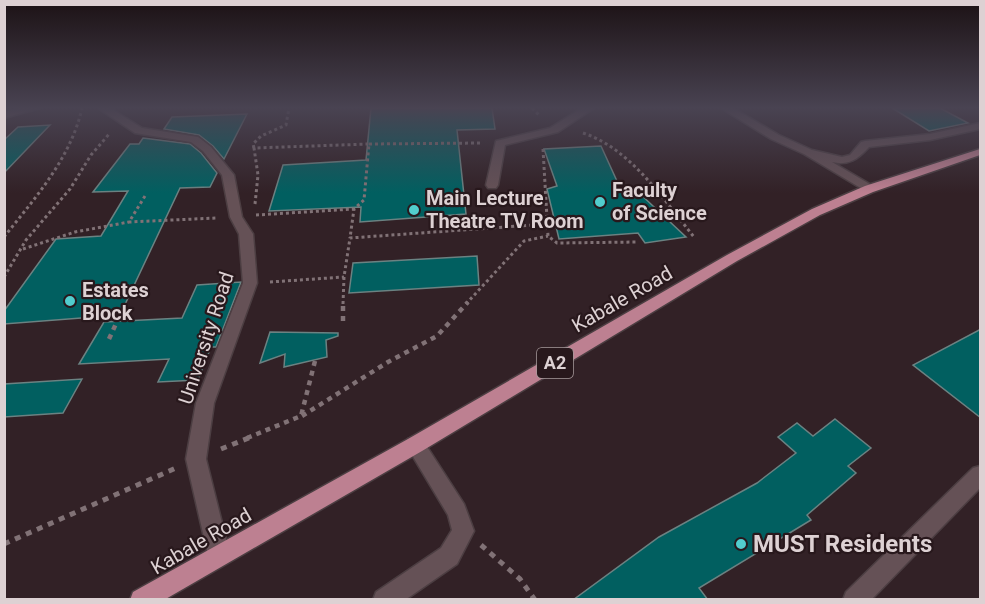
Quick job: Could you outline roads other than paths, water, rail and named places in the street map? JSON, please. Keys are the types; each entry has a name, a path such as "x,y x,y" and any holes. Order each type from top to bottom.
{"main road":[{"name":"Kabale Road","path":"141,600 415,445 743,252 816,212 869,189 981,152"}],"street":[{"name":"University Road","path":"173,136 194,139 207,149 228,175 237,217 246,234 249,257 250,283 205,403 196,459 219,555"},
{"path":"492,185 500,143 528,136"},
{"path":"774,136 808,152 869,189"},
{"path":"808,152 842,161 854,157 865,144 934,136"},
{"path":"384,600 449,556 463,531 457,511 415,445"},
{"path":"854,600 981,476"}],"place":[{"name":"Faculty of Science","path":"600,202"},
{"name":"Main Lecture Theatre TV Room","path":"414,210"},
{"name":"Estates Block","path":"70,301"},
{"name":"MUST Residents","path":"741,544"}]}
